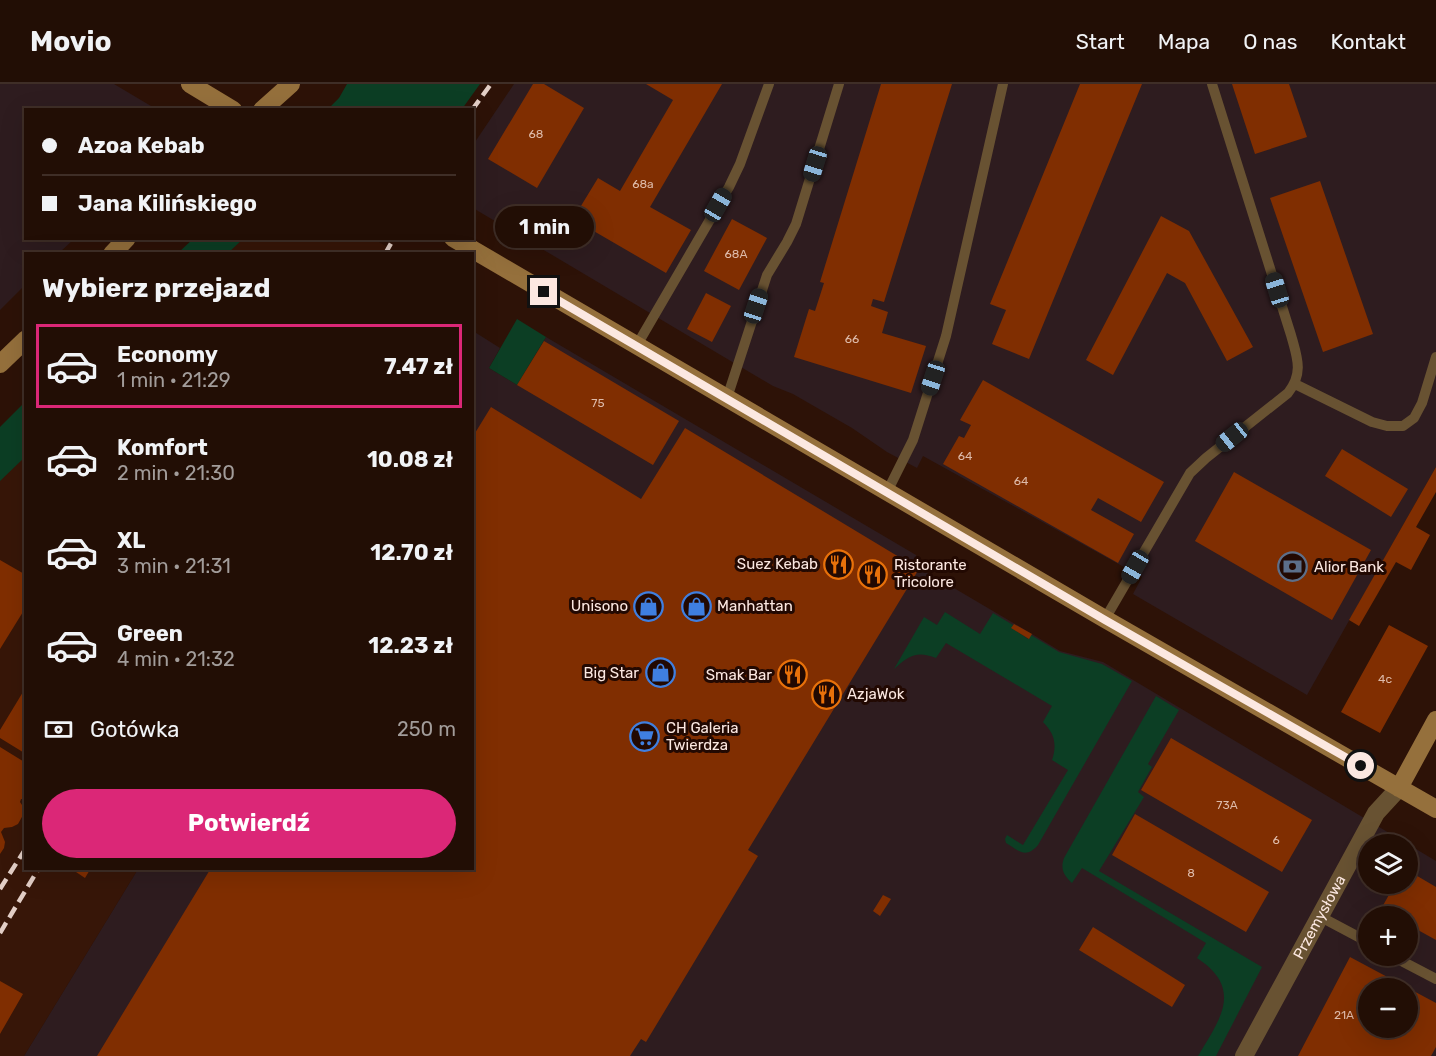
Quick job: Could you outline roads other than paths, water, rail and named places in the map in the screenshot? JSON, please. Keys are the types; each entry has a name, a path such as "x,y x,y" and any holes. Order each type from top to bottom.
{"street":[{"path":"190,84 230,108"},
{"path":"264,108 291,84"},
{"path":"114,252 125,240"},
{"path":"456,240 1105,620 1436,809"},
{"path":"0,364 24,341"},
{"name":"Przemysłowa","path":"1244,1056 1376,813 1400,788 1436,720"}],"lane":[{"path":"637,345 735,176 769,84"},
{"path":"727,398 767,275 796,224 839,84"},
{"path":"887,492 913,440 946,336 1004,84"},
{"path":"1105,620 1190,473 1288,393 1295,384 1298,373 1291,335 1212,84"},
{"path":"1295,384 1372,422 1387,426 1402,426 1414,418 1422,403 1436,357"},
{"path":"1319,916 1358,937"},
{"path":"1411,966 1436,979"}],"railway":[{"path":"473,108 491,84"},
{"path":"386,252 393,240"},
{"path":"0,889 24,851"},
{"path":"0,933 38,870"}],"place":[{"name":"Suez Kebab","path":"839,564"},
{"name":"Alior Bank","path":"1293,567"},
{"name":"Ristorante Tricolore","path":"873,574"},
{"name":"Unisono","path":"649,606"},
{"name":"Manhattan","path":"696,606"},
{"name":"Big Star","path":"660,673"},
{"name":"Smak Bar","path":"793,675"},
{"name":"AzjaWok","path":"826,694"},
{"name":"CH Galeria Twierdza","path":"645,737"}]}
